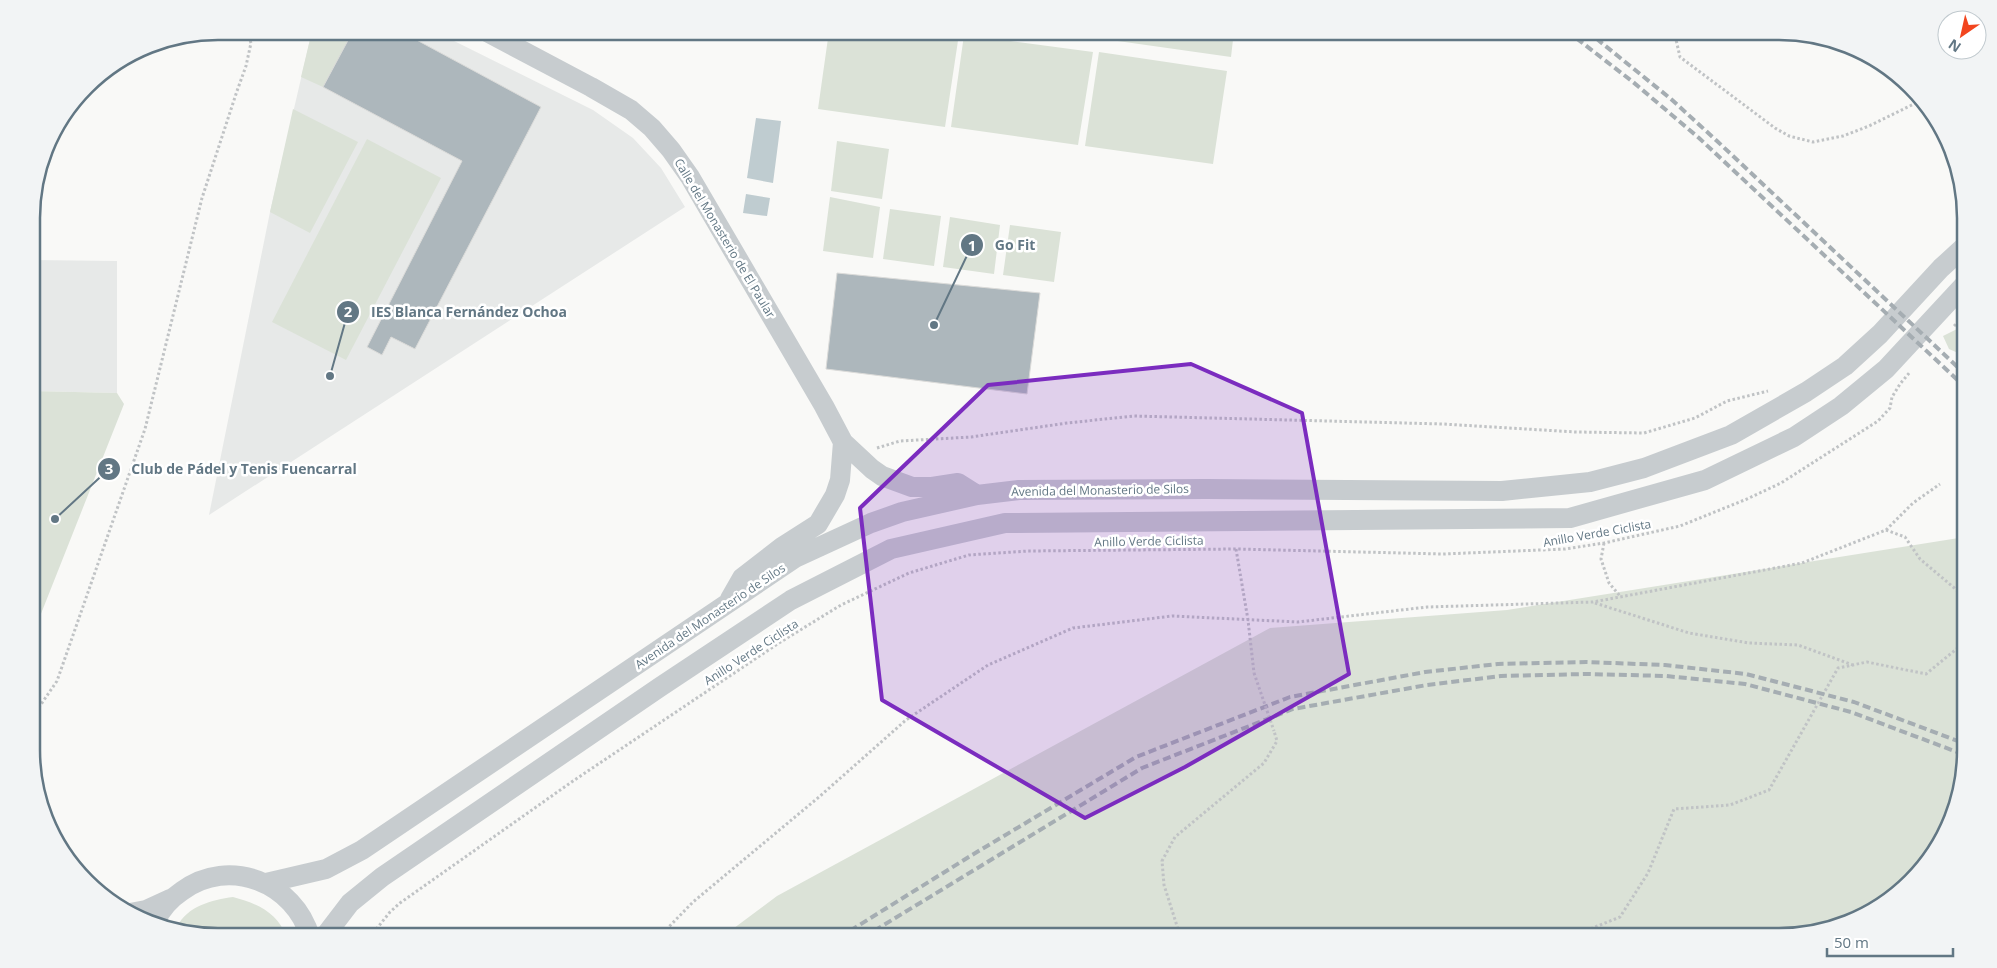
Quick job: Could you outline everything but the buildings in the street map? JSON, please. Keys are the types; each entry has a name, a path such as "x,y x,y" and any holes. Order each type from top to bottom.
{"street":[{"name":"Calle del Monasterio de El Paular","path":"502,40 631,110 652,128 671,150 690,176 843,442 872,469 901,485 921,488 958,483 977,495"},
{"name":"Avenida del Monasterio de Silos","path":"266,883 326,869 362,850 795,558 871,523 902,512 977,495 1019,490 1502,491 1590,482 1651,466 1731,435 1806,392 1845,366 1880,334 1957,253"},
{"path":"331,928 350,903 390,871 652,692 791,600 891,549 1005,523 1570,518 1705,480 1794,437 1841,406 1886,369 1957,293"},
{"path":"726,604 742,578 782,547 818,524 828,510 838,488 843,442"},
{"path":"141,911 172,898 188,886 206,878 226,875 240,876 266,883 290,899 306,922 308,928"},
{"path":"157,917 172,898"}],"path":[{"path":"40,705 56,681 73,638 100,552 142,438 171,330 179,287 202,198 236,91 246,66 251,44 250,40"},
{"path":"1676,40 1680,57 1775,128 1799,139 1812,142 1843,136 1869,126 1915,103"},
{"path":"1948,331 1957,323"},
{"name":"Anillo Verde Ciclista","path":"377,928 390,912 498,832 779,643 841,605 877,586 909,573 969,555 1028,551 1236,549 1443,554 1537,552 1604,543 1680,526 1781,483 1878,421 1890,408 1892,397 1912,370"},
{"path":"875,449 900,441 971,437 1067,423 1134,416 1442,424 1576,432 1644,433 1695,418 1727,401 1768,391"},
{"path":"668,928 693,902 819,797 906,720 988,665 1073,628 1172,616 1298,622 1427,607 1593,602 1802,563 1886,530 1913,503 1940,484"},
{"path":"1886,530 1905,537 1920,559 1957,589"},
{"path":"1604,543 1601,559 1609,583 1621,597"},
{"path":"1178,928 1164,885 1162,861 1174,837 1264,763 1276,741 1254,673 1248,620 1236,549"},
{"path":"1593,602 1689,633 1749,643 1798,645 1853,665"},
{"path":"1592,928 1620,917 1648,873 1674,808 1730,805 1769,790 1838,668 1867,662 1926,674 1957,649"}],"highlighted area":[{"path":"1191,364 1302,413 1349,674 1185,767 1085,818 882,700 860,508 988,385"}],"shaded area":[{"path":"310,40 452,40 593,110 633,138 661,168 685,207 209,515 270,212"},
{"path":"310,40 348,40 323,87 301,77"},
{"path":"828,40 958,40 945,127 818,109"},
{"path":"963,40 1002,40 1093,52 1078,145 951,127"},
{"path":"1111,40 1233,40 1231,57"},
{"path":"1099,52 1227,71 1213,164 1085,146"},
{"path":"293,109 358,142 310,233 270,212"},
{"path":"756,118 781,121 773,183 747,178"},
{"path":"367,139 441,178 346,360 272,322"},
{"path":"837,141 889,149 882,199 831,191"},
{"path":"746,194 770,198 767,216 743,213"},
{"path":"830,197 880,207 873,258 823,251"},
{"path":"890,209 941,216 934,266 883,259"},
{"path":"950,217 1000,225 994,274 943,267"},
{"path":"1010,225 1061,232 1054,282 1003,275"},
{"path":"40,260 117,261 117,393 40,391"},
{"path":"1957,329 1957,352 1949,349 1943,336"},
{"path":"40,391 117,393 124,404 40,616"},
{"path":"1957,538 1957,762 1954,785 1939,829 1913,867 1878,898 1858,910 1836,919 1814,925 1791,928 734,928 777,896 1270,628 1507,610"},
{"path":"233,897 250,902 266,910 282,928 206,928 179,924 194,909 217,900"}],"railway":[{"path":"1579,40 1633,82 1699,138 1957,380"},
{"path":"1598,40 1671,99 1957,366"},
{"path":"854,928 1136,757 1290,697 1425,672 1498,664 1586,662 1665,665 1746,674 1854,702 1957,741"},
{"path":"879,928 1142,768 1293,709 1427,685 1501,676 1586,674 1666,676 1745,684 1851,712 1957,752"}],"place":[{"name":"Go Fit","path":"934,325"},
{"name":"IES Blanca Fernández Ochoa","path":"330,376"},
{"name":"Club de Pádel y Tenis Fuencarral","path":"55,519"}]}
